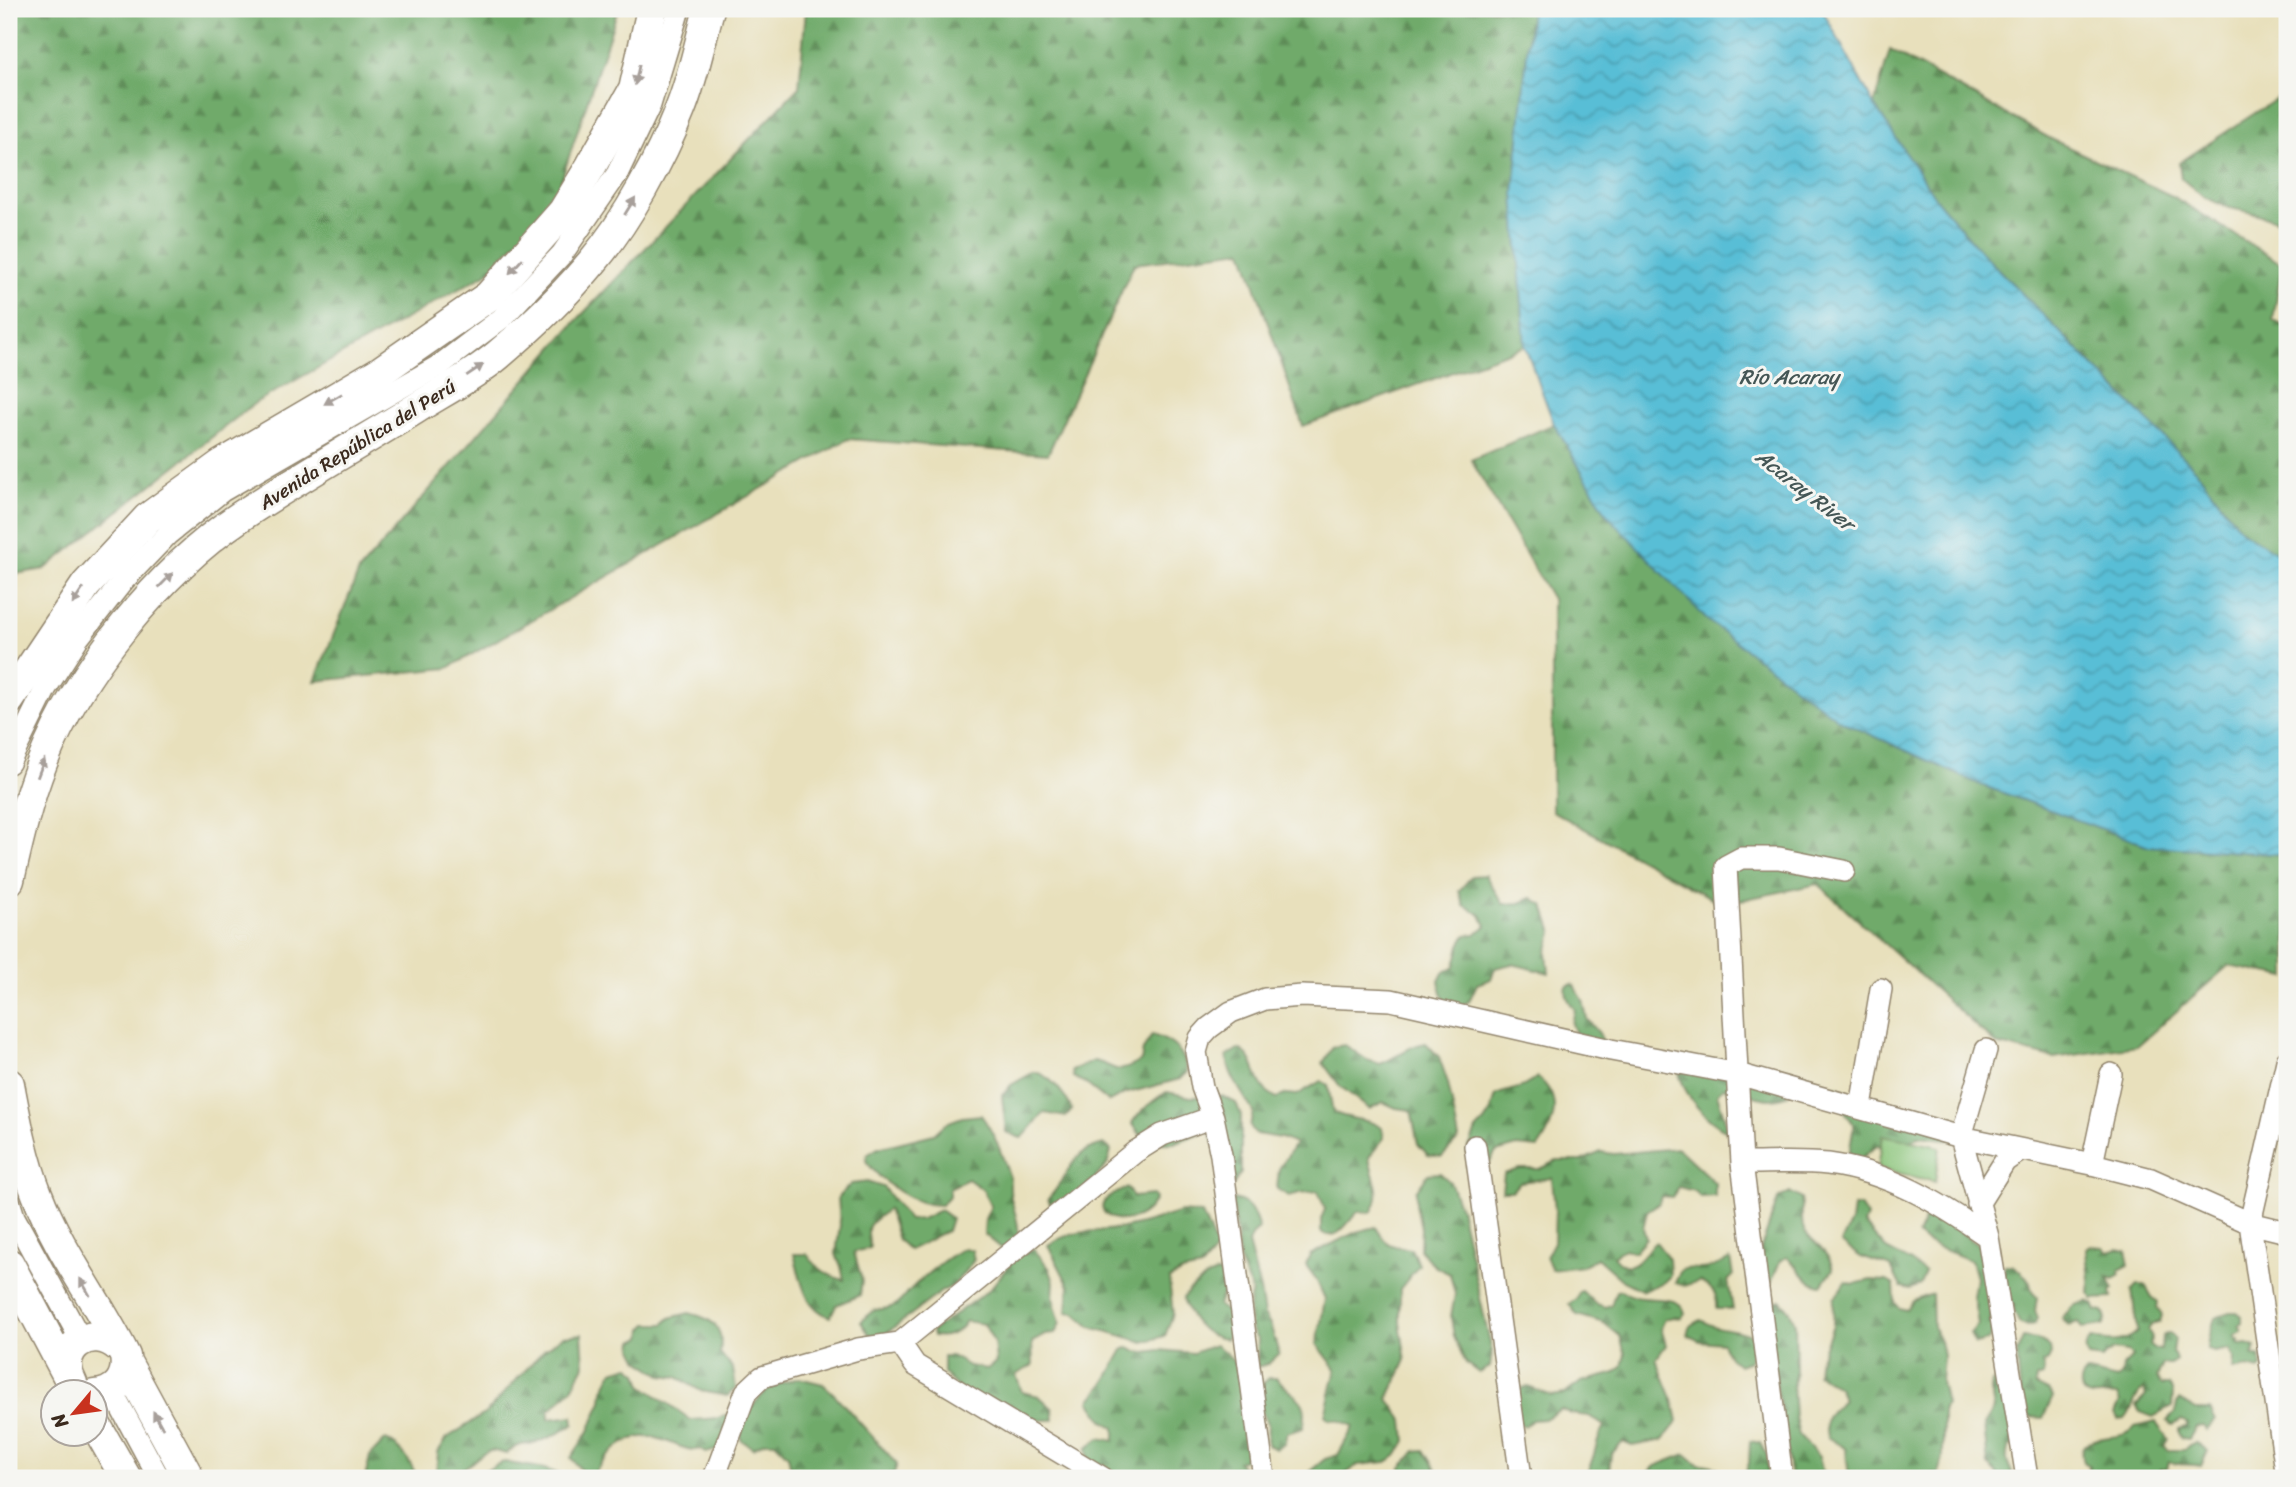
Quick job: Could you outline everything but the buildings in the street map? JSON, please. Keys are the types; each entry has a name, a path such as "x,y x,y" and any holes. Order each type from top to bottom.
{"highway":[{"path":"9,700 86,585 148,518 221,465 378,373 489,296 564,212 591,166 634,90 652,9"},
{"name":"Avenida República del Perú","path":"9,880 22,819 42,761 72,699 110,644 147,599 176,570 239,518 496,356 586,269 633,203 659,157 681,107 709,9"},
{"path":"9,1084 20,1143 37,1195 58,1239 190,1478"},
{"path":"9,1264 78,1378"},
{"path":"78,1378 67,1359 81,1340 97,1336 106,1338 122,1354 123,1379 108,1383"},
{"path":"108,1446 126,1478"}],"street":[{"path":"9,763 46,688 78,638 123,580 168,534 222,491 440,365 502,318 562,254 617,174 645,117 679,9"},
{"path":"1782,1478 1742,1163 1726,866 1741,858 1779,858 1844,871"},
{"path":"1861,1107 1881,989"},
{"path":"1264,1478 1221,1155 1213,1117 1202,1087 1196,1052 1200,1038 1209,1028 1230,1012 1265,999 1302,996 1391,1000 1611,1050 1738,1074 1961,1137 2151,1179 2250,1223 2287,1232"},
{"path":"1986,1050 1961,1137 1988,1237 2027,1478"},
{"path":"2287,1061 2250,1223 2287,1478"},
{"path":"2092,1164 2111,1074"},
{"path":"715,1478 746,1392 762,1377 858,1349 900,1343 1135,1152 1162,1135 1213,1117"},
{"path":"1475,1146 1521,1478"},
{"path":"1978,1204 2005,1161 2021,1150"},
{"path":"1742,1163 1829,1164 1872,1174 1919,1192 1988,1237"},
{"path":"9,1201 14,1217 81,1340"},
{"path":"900,1343 915,1365 1098,1477"},
{"path":"108,1417 159,1478"}],"green space":[{"path":"9,9 618,9 555,199 489,272 255,403 45,569 9,575"},
{"path":"806,9 1531,9 1514,193 1525,346 1303,426 1243,250 1134,264 1048,454 848,439 448,668 315,681 359,571 577,320 799,87"},
{"path":"1890,50 2051,139 2172,196 2282,264 2273,320 2287,328 2287,559 2242,531 2195,469 1984,255 1936,199 1874,105"},
{"path":"2287,92 2287,224 2230,208 2203,197 2181,178 2179,163"},
{"path":"1554,424 1608,516 1839,720 1981,785 2149,846 2287,855 2287,977 2228,966 2137,1046 2053,1058 1996,1044 1818,884 1722,904 1552,811 1552,599 1471,460"},
{"path":"1485,875 1503,904 1520,903 1532,898 1544,906 1553,933 1547,952 1549,973 1512,964 1495,968 1491,979 1477,984 1469,1001 1459,1007 1445,1004 1439,981 1443,973 1455,966 1460,945 1466,935 1475,934 1486,926 1481,915 1464,905 1459,891 1472,876"},
{"path":"1573,984 1583,1000 1587,1019 1604,1044 1578,1039 1572,1024 1575,1010 1566,993 1567,986"},
{"path":"1152,1035 1165,1040 1180,1052 1187,1072 1180,1079 1124,1094 1109,1102 1073,1077 1072,1070 1094,1061 1119,1070 1132,1066 1141,1061 1143,1050"},
{"path":"1426,1043 1439,1057 1448,1083 1459,1139 1442,1157 1428,1155 1418,1144 1411,1110 1396,1108 1383,1102 1369,1109 1340,1086 1323,1063 1333,1047 1345,1045 1367,1060 1380,1064"},
{"path":"1238,1049 1248,1056 1264,1089 1277,1098 1287,1094 1297,1095 1321,1081 1328,1085 1333,1112 1382,1128 1384,1138 1369,1157 1377,1192 1371,1213 1359,1211 1342,1230 1327,1235 1321,1232 1321,1219 1325,1209 1318,1191 1289,1196 1277,1189 1279,1169 1295,1144 1281,1138 1256,1134 1250,1126 1253,1112 1228,1064 1227,1056"},
{"path":"1717,1059 1773,1068 1781,1076 1788,1095 1772,1099 1723,1088 1717,1094 1729,1132 1711,1121 1696,1106 1685,1089 1678,1069"},
{"path":"1034,1072 1046,1077 1062,1092 1072,1110 1066,1117 1045,1113 1021,1138 1006,1132 1002,1096 1011,1085"},
{"path":"1537,1077 1548,1088 1554,1105 1552,1120 1538,1148 1517,1146 1496,1152 1488,1165 1467,1152 1476,1130 1491,1111 1496,1095 1522,1087"},
{"path":"1838,1086 1858,1098 1902,1113 1928,1115 1947,1122 1956,1140 1918,1136 1907,1144 1877,1146 1864,1156 1857,1167 1849,1154 1854,1125 1842,1107 1825,1091"},
{"path":"1167,1092 1191,1097 1222,1096 1236,1103 1241,1115 1241,1173 1233,1185 1209,1130 1174,1143 1146,1143 1132,1123 1148,1106"},
{"path":"981,1115 1001,1152 1010,1179 1010,1195 1018,1233 1016,1247 1005,1251 984,1234 985,1219 991,1206 983,1190 968,1179 949,1188 949,1196 941,1205 930,1204 899,1192 866,1161 867,1155 878,1148 934,1134 946,1123 962,1117"},
{"path":"1883,1135 1940,1147 1935,1182 1878,1168"},
{"path":"1104,1144 1111,1150 1107,1165 1057,1218 1048,1199 1076,1159 1092,1148"},
{"path":"1678,1148 1715,1183 1715,1196 1700,1197 1694,1191 1679,1187 1672,1197 1661,1196 1659,1203 1647,1211 1643,1228 1646,1238 1634,1252 1624,1249 1613,1256 1620,1263 1632,1265 1656,1242 1669,1259 1670,1276 1664,1282 1643,1291 1623,1281 1597,1258 1582,1266 1552,1270 1546,1257 1554,1242 1552,1178 1520,1182 1512,1191 1502,1191 1504,1174 1519,1169 1540,1169 1557,1161 1581,1161 1601,1152 1614,1154"},
{"path":"1440,1173 1450,1182 1460,1208 1492,1352 1490,1367 1479,1373 1466,1363 1454,1337 1451,1317 1455,1294 1450,1274 1434,1266 1420,1250 1421,1228 1416,1191 1428,1174"},
{"path":"867,1182 883,1187 909,1220 922,1219 940,1210 951,1218 947,1231 909,1250 898,1240 888,1209 876,1218 868,1228 870,1248 854,1252 862,1280 860,1295 836,1305 830,1317 814,1306 804,1291 794,1254 807,1254 823,1271 844,1280 836,1254 840,1225 838,1197 851,1184"},
{"path":"1127,1188 1133,1197 1153,1195 1155,1199 1138,1217 1127,1220 1109,1216 1103,1205 1109,1197"},
{"path":"1790,1192 1801,1199 1803,1227 1809,1238 1827,1255 1833,1269 1822,1285 1811,1282 1787,1257 1780,1261 1771,1283 1765,1279 1759,1254 1778,1199"},
{"path":"1232,1199 1248,1205 1259,1229 1248,1243 1264,1315 1271,1327 1279,1354 1268,1364 1257,1367 1258,1340 1249,1317 1252,1291 1240,1264"},
{"path":"1860,1206 1867,1217 1864,1224 1886,1249 1925,1272 1920,1285 1910,1289 1901,1287 1891,1267 1861,1257 1841,1243 1851,1222 1853,1207"},
{"path":"1181,1212 1202,1214 1217,1249 1201,1268 1182,1272 1169,1279 1173,1314 1165,1336 1144,1342 1091,1327 1075,1313 1067,1312 1069,1286 1048,1245 1077,1233 1135,1226"},
{"path":"1930,1216 1948,1220 1970,1240 1980,1245 1992,1320 1992,1332 1988,1341 1975,1344 1970,1334 1978,1324 1973,1296 1976,1278 1971,1261 1936,1247 1917,1235 1924,1220"},
{"path":"1376,1227 1389,1244 1411,1249 1419,1265 1400,1289 1400,1323 1406,1360 1388,1399 1404,1421 1406,1441 1396,1456 1386,1462 1358,1465 1340,1478 1314,1478 1309,1472 1325,1459 1338,1455 1354,1426 1329,1419 1325,1415 1336,1369 1317,1344 1325,1299 1306,1265 1310,1255 1356,1232"},
{"path":"2103,1247 2108,1252 2119,1249 2126,1251 2129,1265 2119,1270 2120,1274 2114,1279 2107,1277 2114,1289 2111,1291 2112,1298 2093,1299 2089,1293 2086,1248"},
{"path":"964,1248 972,1250 974,1260 953,1286 942,1291 880,1338 869,1334 861,1322 867,1316 875,1310 897,1304 928,1273"},
{"path":"1034,1249 1049,1268 1054,1282 1053,1298 1060,1323 1055,1334 1045,1335 1032,1342 1033,1365 1016,1375 1022,1392 1039,1396 1053,1409 1054,1420 1035,1420 1013,1409 991,1420 943,1373 943,1356 951,1356 969,1366 987,1369 996,1362 994,1342 984,1324 966,1321 956,1332 943,1336 933,1336 932,1331 990,1289 1019,1253"},
{"path":"1730,1259 1733,1276 1728,1281 1733,1309 1717,1309 1714,1292 1700,1281 1686,1285 1675,1283 1681,1270 1708,1268"},
{"path":"2005,1265 2012,1265 2029,1279 2032,1292 2037,1297 2035,1311 2038,1318 2035,1324 2020,1324 2005,1287"},
{"path":"1217,1273 1224,1275 1227,1283 1218,1305 1234,1318 1236,1327 1226,1339 1210,1335 1198,1326 1183,1298 1198,1283"},
{"path":"1871,1280 1887,1281 1894,1285 1895,1302 1899,1308 1907,1310 1913,1301 1932,1294 1933,1328 1940,1341 1943,1356 1941,1382 1946,1404 1943,1408 1943,1457 1938,1474 1943,1478 1849,1478 1846,1449 1827,1437 1828,1416 1843,1400 1839,1388 1817,1374 1818,1363 1833,1326 1834,1299 1845,1282 1854,1284"},
{"path":"2137,1285 2145,1285 2158,1302 2157,1309 2162,1315 2160,1322 2152,1324 2148,1330 2152,1337 2149,1344 2154,1349 2161,1350 2162,1336 2169,1333 2175,1338 2173,1352 2176,1360 2163,1364 2157,1378 2161,1385 2169,1385 2173,1392 2172,1407 2153,1417 2140,1412 2136,1406 2146,1396 2144,1389 2125,1419 2118,1420 2115,1414 2120,1402 2117,1395 2087,1395 2083,1392 2081,1382 2088,1372 2117,1379 2122,1374 2123,1366 2133,1356 2127,1352 2113,1350 2102,1359 2088,1357 2086,1347 2091,1339 2121,1340 2137,1332 2132,1290"},
{"path":"1621,1290 1636,1297 1665,1299 1678,1303 1685,1313 1681,1318 1665,1319 1661,1328 1666,1345 1656,1359 1674,1403 1678,1421 1663,1440 1632,1446 1623,1442 1611,1454 1609,1472 1602,1478 1590,1478 1585,1476 1604,1426 1589,1416 1571,1414 1561,1409 1545,1419 1532,1420 1525,1426 1512,1424 1516,1390 1528,1387 1552,1396 1565,1394 1581,1382 1613,1374 1622,1367 1625,1354 1620,1336 1604,1323 1577,1315 1569,1304 1582,1291 1594,1303 1605,1307 1611,1305 1616,1291"},
{"path":"1780,1300 1790,1311 1795,1323 1796,1371 1793,1383 1799,1435 1819,1457 1823,1473 1829,1478 1791,1478 1765,1311 1771,1303"},
{"path":"2087,1301 2093,1304 2096,1311 2103,1312 2106,1318 2104,1325 2082,1328 2077,1322 2069,1326 2062,1318 2073,1306"},
{"path":"2229,1312 2237,1312 2242,1316 2242,1324 2239,1325 2242,1332 2235,1335 2235,1338 2241,1345 2255,1347 2253,1356 2260,1356 2262,1368 2259,1370 2247,1367 2233,1370 2234,1358 2230,1349 2214,1352 2207,1350 2216,1318"},
{"path":"689,1313 705,1318 718,1330 720,1353 733,1369 736,1388 727,1396 701,1391 677,1377 662,1375 639,1360 633,1348 634,1341 642,1337 643,1329 648,1324 664,1324 670,1318"},
{"path":"1701,1320 1752,1336 1750,1361 1739,1365 1730,1359 1722,1343 1700,1341 1687,1335 1689,1327"},
{"path":"582,1334 584,1365 572,1389 549,1411 549,1419 573,1416 574,1424 541,1441 518,1446 506,1454 489,1451 457,1472 455,1478 436,1478 438,1452 447,1438 486,1413 544,1350 563,1336"},
{"path":"2023,1338 2037,1340 2050,1347 2048,1360 2042,1363 2043,1376 2036,1378 2035,1385 2048,1391 2053,1397 2043,1418 2028,1417 2022,1413 2017,1352"},
{"path":"1215,1345 1228,1355 1242,1379 1248,1452 1245,1459 1238,1461 1251,1478 1122,1478 1112,1476 1088,1459 1087,1448 1099,1438 1115,1441 1115,1428 1104,1421 1090,1401 1105,1382 1123,1350 1129,1347 1146,1352 1160,1350 1193,1353"},
{"path":"629,1366 638,1373 642,1385 691,1420 726,1415 734,1424 724,1448 706,1453 701,1449 686,1449 652,1437 642,1437 632,1439 615,1449 594,1474 584,1474 571,1458 589,1431 602,1401 603,1390 613,1371"},
{"path":"799,1378 823,1384 835,1395 897,1464 894,1473 884,1478 793,1478 788,1455 775,1442 764,1442 753,1448 741,1440 744,1420 757,1401 774,1386"},
{"path":"1269,1378 1277,1378 1299,1399 1305,1410 1303,1428 1287,1433 1284,1444 1276,1449 1267,1445 1268,1425 1261,1411 1257,1389"},
{"path":"1992,1382 2002,1382 2015,1446 2009,1447 2007,1456 2015,1478 2001,1478 1988,1465 1984,1425 1994,1409 1991,1391"},
{"path":"2180,1400 2195,1410 2210,1410 2215,1419 2207,1430 2203,1426 2196,1427 2189,1439 2182,1438 2179,1429 2188,1424 2182,1420 2173,1425 2167,1421 2175,1413"},
{"path":"2156,1422 2168,1439 2164,1446 2169,1450 2184,1450 2196,1442 2208,1451 2201,1466 2169,1462 2167,1469 2160,1469 2159,1478 2086,1478 2089,1466 2083,1462 2082,1451 2085,1445"},
{"path":"385,1440 405,1455 417,1478 365,1478 370,1456"},
{"path":"1750,1441 1761,1443 1767,1456 1767,1478 1731,1478 1744,1477 1749,1463"},
{"path":"1424,1450 1437,1471 1436,1478 1400,1478 1401,1468 1415,1451"},
{"path":"1686,1454 1698,1464 1718,1469 1728,1478 1643,1478 1655,1466"},
{"path":"505,1462 544,1469 564,1478 485,1478 484,1471"}],"water":[{"name":"Río Acaray","path":"1531,9 1822,9 1874,105 1936,199 1984,255 2195,469 2242,531 2287,559 2287,855 2149,846 1981,785 1839,720 1707,620 1608,516 1554,424 1525,346 1514,193"}],"water label":[{"name":"Acaray River","path":"1805,490"}]}
